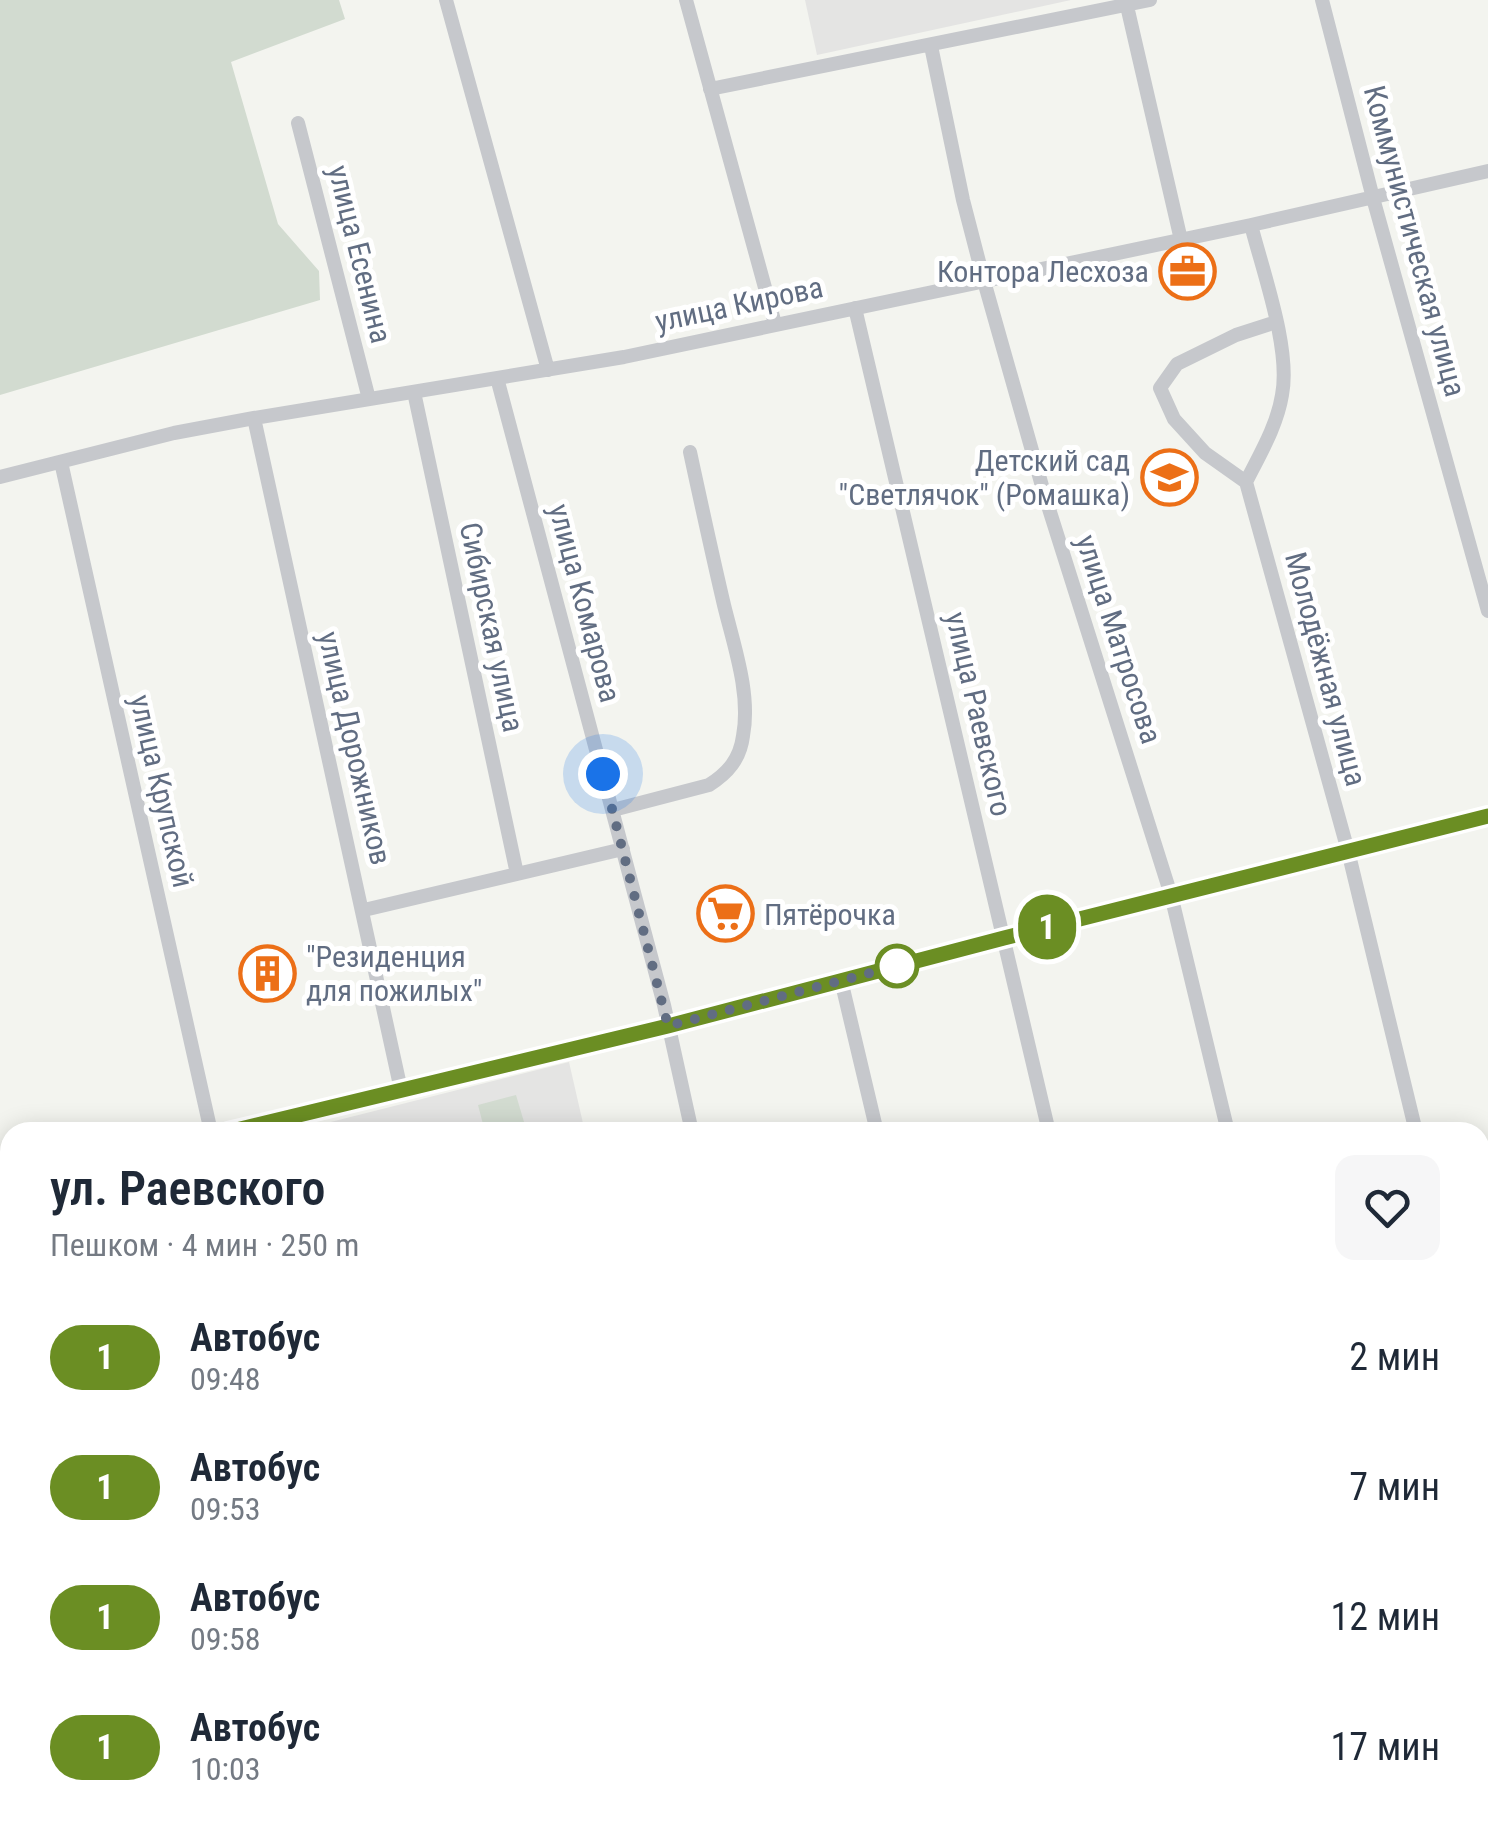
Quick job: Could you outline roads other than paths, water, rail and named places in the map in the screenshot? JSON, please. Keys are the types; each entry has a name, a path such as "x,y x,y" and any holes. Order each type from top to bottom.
{"main road":[{"path":"269,1122 668,1026 1488,816"}],"street":[{"path":"446,0 548,370"},
{"path":"686,0 775,324"},
{"path":"710,89 1150,0"},
{"name":"Коммунистическая улица","path":"1322,0 1488,611"},
{"path":"1126,6 1181,240"},
{"name":"улица Матросова","path":"931,46 984,281 1044,493 1171,895 1226,1122"},
{"name":"улица Есенина","path":"298,123 368,400"},
{"name":"улица Кирова","path":"0,478 126,444 254,418 548,370 1181,240 1488,171"},
{"path":"1251,225 1276,322 1285,372 1272,428 1246,482 1205,454 1174,419 1160,388 1177,364 1236,335 1276,322"},
{"name":"улица Раевского","path":"855,308 1048,1122"},
{"name":"улица Комарова","path":"497,378 668,1026 690,1122"},
{"name":"Сибирская улица","path":"414,392 517,874"},
{"name":"улица Дорожников","path":"254,418 402,1090"},
{"path":"612,810 709,785 732,766 742,742 744,702 738,666 690,452"},
{"name":"улица Крупской","path":"61,462 208,1122"},
{"name":"Молодёжная улица","path":"1246,482 1348,851 1414,1122"},
{"path":"364,910 622,849"},
{"path":"841,980 874,1122"}],"place":[{"name":"Контора Лесхоза","path":"1188,271"},
{"name":"Детский сад \"Светлячок\" (Ромашка)","path":"1169,477"},
{"name":"Пятёрочка","path":"725,914"},
{"name":"\"Резиденция для пожилых\"","path":"267,973"}]}
